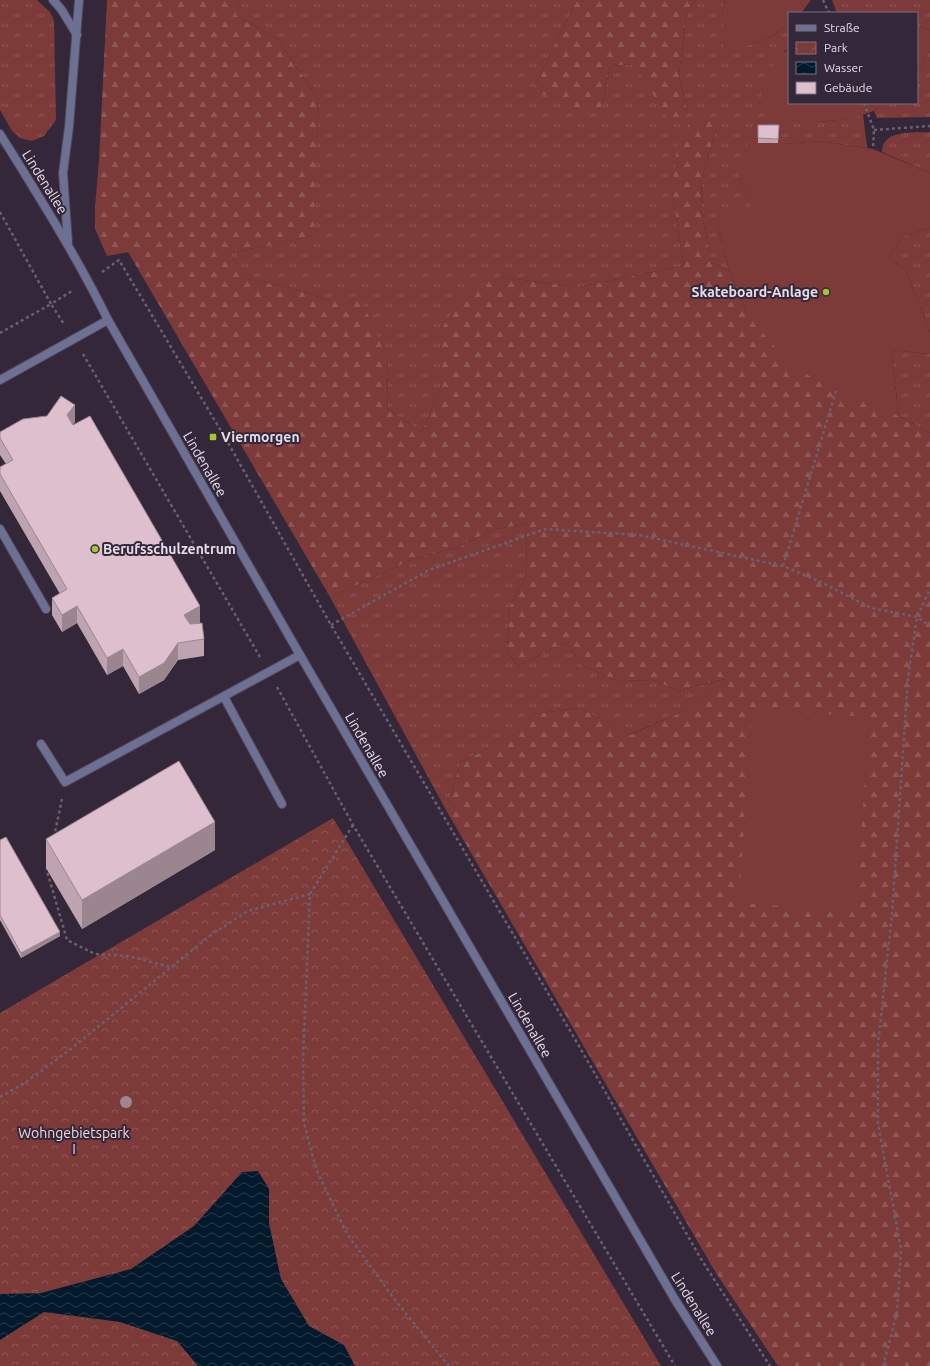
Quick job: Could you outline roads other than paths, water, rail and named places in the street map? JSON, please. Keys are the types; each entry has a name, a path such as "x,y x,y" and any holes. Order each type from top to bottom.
{"street":[{"path":"53,0 61,9 77,35"},
{"path":"68,245 63,173 69,127 79,0"},
{"name":"Lindenallee","path":"0,134 89,281 108,320 300,655 674,1298 717,1366"},
{"path":"0,380 108,320"},
{"path":"0,529 46,609"},
{"path":"41,744 65,782 300,655"},
{"path":"224,697 282,804"}],"water":[{"path":"258,1171 269,1189 269,1223 281,1279 309,1326 344,1345 355,1366 198,1366 177,1341 120,1322 44,1312 0,1340 0,1294 41,1293 131,1269 194,1226 242,1172"}],"place":[{"name":"Skateboard-Anlage","path":"826,292"},
{"name":"Viermorgen","path":"213,437"},
{"name":"Berufsschulzentrum","path":"95,549"}],"park label":[{"name":"Wohngebietspark I","path":"74,1142"}]}
